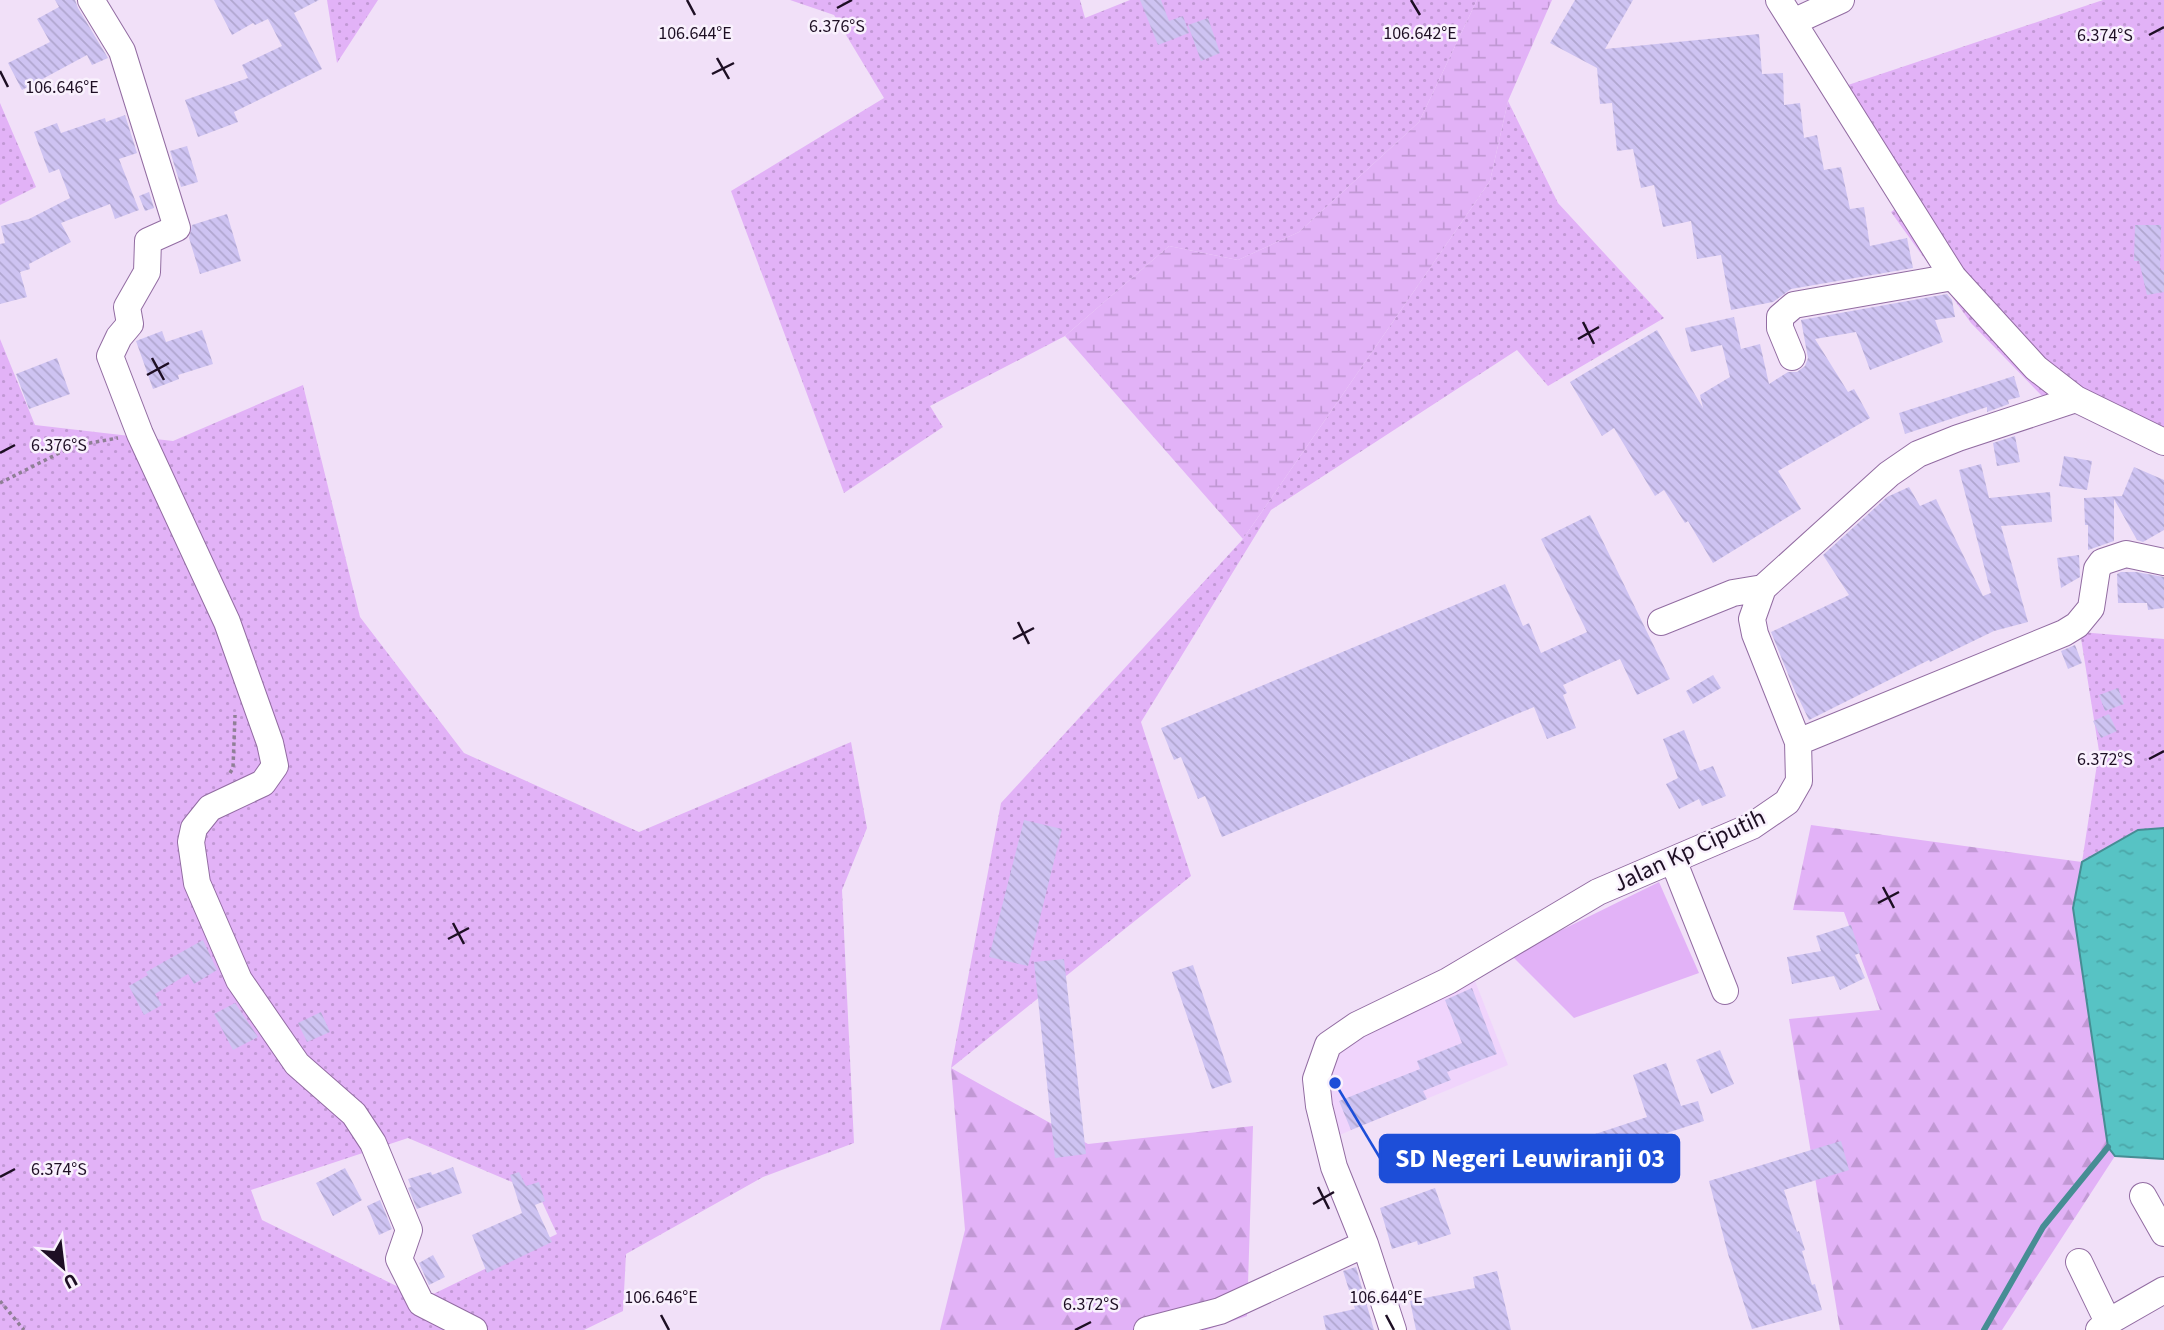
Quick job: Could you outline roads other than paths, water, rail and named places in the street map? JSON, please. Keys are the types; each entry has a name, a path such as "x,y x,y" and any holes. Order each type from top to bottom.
{"street":[{"path":"91,0 122,51 177,228 148,241 147,272 127,306 130,324 119,337 110,356 140,434 227,622 270,743 275,766 263,783 210,808 194,828 191,842 197,883 239,980 297,1064 354,1114 373,1143 409,1230 399,1259 421,1303 474,1330"},
{"path":"1842,0 1793,10 1953,277 2036,368 2076,399 2164,442"},
{"path":"1792,357 1780,328 1780,317 1794,305 1953,277"},
{"path":"1661,622 1733,593 1763,588 1889,474 1918,454 2076,399"},
{"path":"1798,742 2077,625 2091,608 2097,569 2102,562 2126,554 2164,562"},
{"name":"Jalan Kp Ciputih","path":"1393,1330 1365,1244 1334,1167 1319,1106 1316,1079 1328,1045 1357,1025 1448,981 1598,892 1752,826 1787,802 1799,781 1798,742 1755,634 1752,619 1763,588"},
{"path":"1673,860 1725,991"},
{"path":"2143,1196 2164,1233"},
{"path":"1147,1330 1220,1311 1365,1244"},
{"path":"2079,1262 2104,1326 2164,1290"}],"water":[{"path":"2164,828 2164,1159 2115,1156 2108,1147 2073,908 2082,862 2138,830"}],"waterway":[{"path":"1984,1330 2043,1227 2108,1147"}],"place":[{"name":"SD Negeri Leuwiranji 03","path":"1335,1083"}]}
